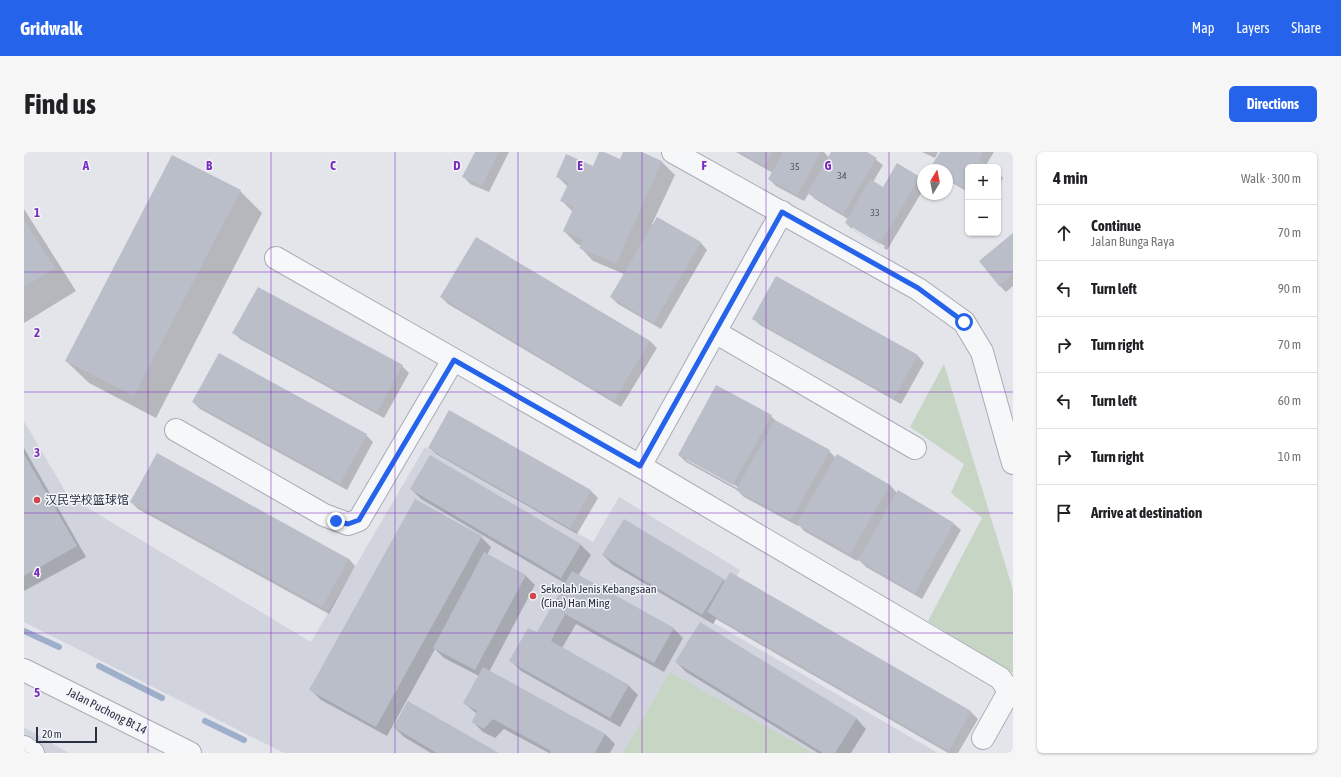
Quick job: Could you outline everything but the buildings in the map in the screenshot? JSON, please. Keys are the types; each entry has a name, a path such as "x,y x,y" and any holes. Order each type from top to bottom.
{"street":[{"path":"673,152 918,288 964,322 982,352 1013,463"},
{"path":"640,466 782,212"},
{"path":"276,258 640,466 1000,678 1008,689 1006,697 983,738"},
{"path":"714,332 915,448"},
{"path":"176,430 324,515 348,524 359,520 454,360"},
{"name":"Jalan Puchong Bt 14","path":"24,670 169,747 190,753"},
{"path":"24,747 33,753"}],"shaded area":[{"name":"Sekolah Jenis Kebangsaan (Cina) Han Ming","path":"24,421 68,496 311,642 425,447 593,542 619,497 740,570 714,623 938,753 284,753 24,622"},
{"path":"24,727 69,753 24,753"}],"green space":[{"path":"944,364 1013,590 1013,673 928,621 982,518 951,493 964,464 910,427"},
{"path":"670,672 813,753 623,753"}],"waterway":[{"path":"24,631 59,647"},
{"path":"99,666 162,698"},
{"path":"205,721 244,740"}],"place":[{"name":"汉民学校篮球馆","path":"37,500"},
{"name":"Sekolah Jenis Kebangsaan (Cina) Han Ming","path":"533,596"}],"route":[{"path":"336,521 348,524 359,520 454,360 640,466 782,212 808,228 918,288 964,322"}]}
